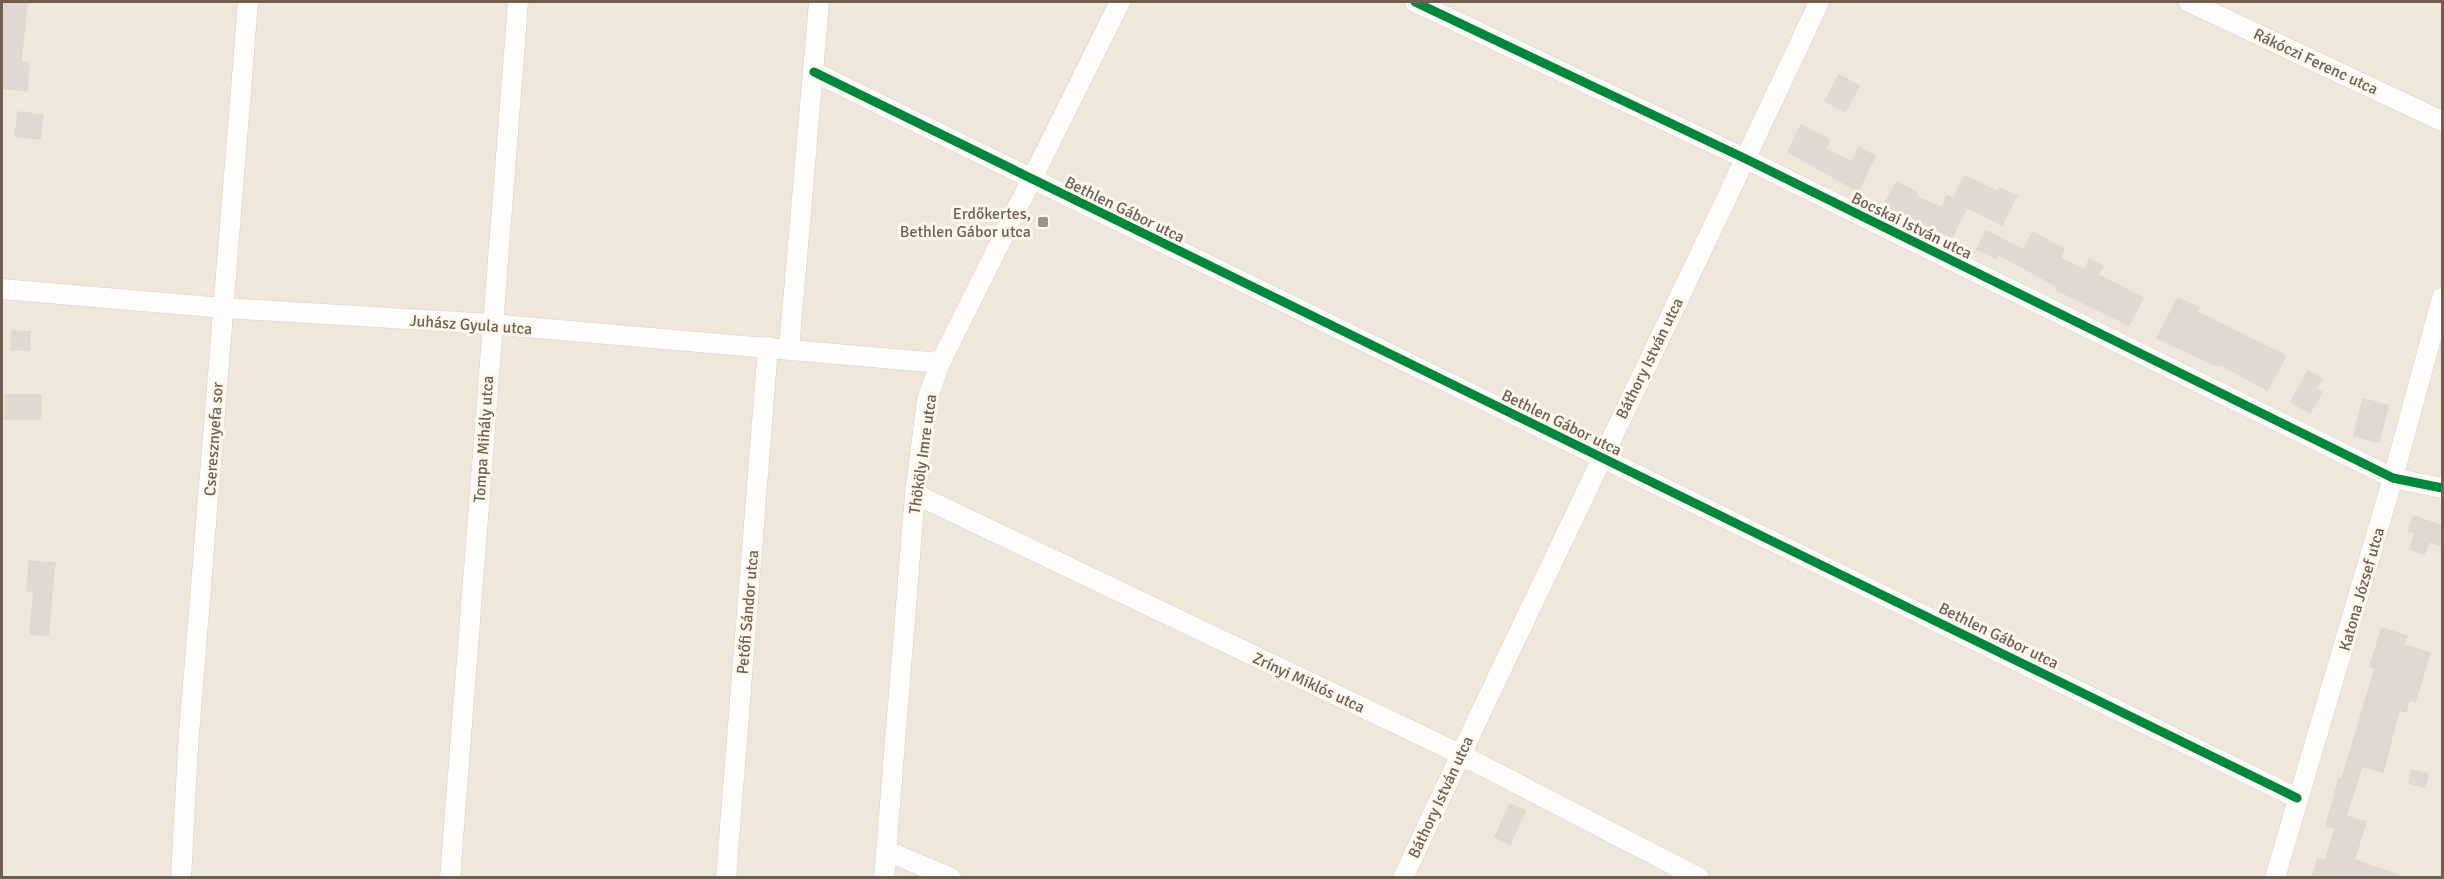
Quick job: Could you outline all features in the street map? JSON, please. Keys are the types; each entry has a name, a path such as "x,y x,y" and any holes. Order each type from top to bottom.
{"street":[{"name":"Cseresznyefa sor","path":"181,878 188,747 248,2"},
{"name":"Tompa Mihály utca","path":"450,878 491,324 518,2"},
{"path":"789,349 819,2"},
{"name":"Thököly Imre utca","path":"884,878 915,494 927,400 940,363 1120,2"},
{"name":"Bocskai István utca","path":"1415,2 1746,159 2393,478 2442,488"},
{"name":"Báthory István utca","path":"1402,878 1819,2"},
{"name":"Rákóczi Ferenc utca","path":"2189,2 2442,122"},
{"name":"Bethlen Gábor utca","path":"814,72 1032,181 2297,798"},
{"name":"Juhász Gyula utca","path":"2,289 223,308 491,324 940,363"},
{"name":"Katona József utca","path":"2275,878 2393,478 2442,298"},
{"name":"Petőfi Sándor utca","path":"726,878 768,347"},
{"name":"Zrínyi Miklós utca","path":"915,494 1460,754 1699,878"},
{"path":"887,851 951,878"}],"shaded area":[{"path":"2,2 2442,2 2442,877 2,877"}],"building":[{"path":"2,2 27,2 21,62 29,63 27,91 2,88"},
{"path":"1839,75 1859,86 1845,112 1825,101"},
{"path":"18,112 43,115 40,139 15,136"},
{"path":"1801,125 1830,140 1825,149 1852,162 1859,148 1875,156 1858,191 1788,152"},
{"path":"1965,176 1998,192 2000,188 2017,196 2002,225 1967,207 1952,237 1884,205 1897,182 1917,193 1915,196 1942,208 1947,196 1953,199"},
{"path":"1986,231 2023,250 2033,232 2064,249 2060,258 2085,270 2089,260 2103,266 2098,275 2143,298 2129,325 2057,290 2058,287 1998,254 1996,258 1977,249"},
{"path":"2178,298 2199,308 2197,312 2286,356 2267,390 2220,364 2219,367 2157,338"},
{"path":"12,331 30,332 29,350 11,350"},
{"path":"2308,371 2322,379 2316,388 2322,392 2310,413 2291,402"},
{"path":"5,395 41,395 40,419 5,419"},
{"path":"2363,399 2388,405 2379,442 2354,436"},
{"path":"2414,516 2442,526 2442,546 2429,541 2424,554 2410,549 2415,533 2408,531"},
{"path":"29,561 55,563 48,636 30,634 34,591 27,591"},
{"path":"2382,628 2407,636 2404,645 2430,653 2415,702 2409,700 2406,712 2399,710 2383,772 2362,766 2346,816 2366,822 2354,860 2398,875 2398,878 2312,878 2318,859 2325,861 2335,829 2326,826 2339,778 2342,779 2375,668 2370,666"},
{"path":"2412,770 2428,774 2425,787 2409,783"},
{"path":"1510,804 1525,811 1510,844 1495,837"}],"cycle path":[{"path":"1415,2 1746,159 2393,478 2442,488"},
{"path":"814,72 2297,798"}],"place":[{"name":"Erdőkertes, Bethlen Gábor utca","path":"1043,222"}]}
